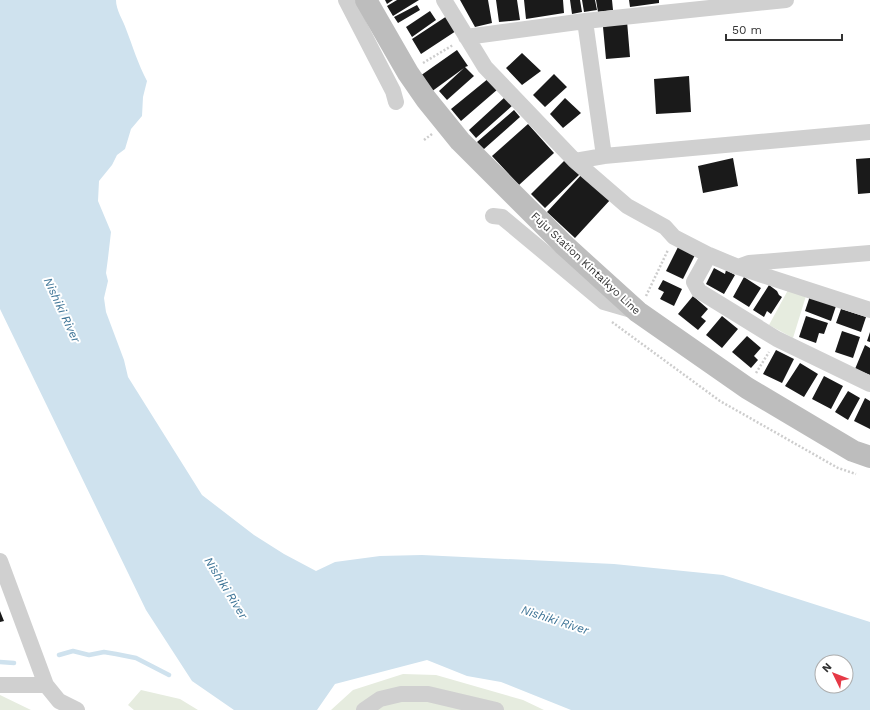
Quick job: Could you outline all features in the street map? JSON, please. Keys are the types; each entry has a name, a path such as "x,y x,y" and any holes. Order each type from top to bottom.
{"main road":[{"name":"Fuju Station Kintaikyo Line","path":"366,0 408,73 426,99 460,141 563,244 638,312 746,388 853,451 864,465"}],"street":[{"path":"346,0 392,91 396,102"},
{"path":"444,0 485,67 575,161 627,206 665,227 674,237 709,256 738,267 870,310"},
{"path":"466,37 585,21 674,6 786,0"},
{"path":"585,21 604,156"},
{"path":"575,161 604,156 870,132"},
{"path":"493,216 502,217 604,302 638,312"},
{"path":"738,267 749,263 870,253"},
{"path":"709,256 694,282 699,291 777,339 870,384"},
{"path":"0,560 46,685 59,701 77,710"},
{"path":"0,685 46,685"},
{"path":"364,710 380,699 401,694 428,694 496,710"}],"path":[{"path":"408,73 466,37"},
{"path":"638,312 674,237"},
{"path":"604,302 603,315 720,401 838,468 864,465"},
{"path":"746,388 777,339"}],"shaded area":[{"path":"788,290 806,296 793,338 769,325"},
{"path":"403,674 436,675 523,700 544,710 331,710 353,690"},
{"path":"141,690 180,699 198,710 134,710 128,705"},
{"path":"0,695 31,710 0,710"}],"water":[{"name":"Nishiki River","path":"0,0 116,0 118,11 147,81 143,97 142,116 131,129 125,149 117,155 112,165 99,181 98,201 111,232 106,273 108,281 104,298 106,312 124,360 128,377 202,495 254,535 284,554 316,571 335,562 380,556 422,555 614,564 723,575 870,622 870,710 571,710 501,682 467,676 427,660 335,684 317,710 234,710 192,681 146,610 0,309"}],"building":[{"path":"385,0 393,0 387,4"},
{"path":"397,0 419,0 393,16 387,6"},
{"path":"460,0 488,0 492,23 475,27"},
{"path":"496,0 517,0 520,20 499,22"},
{"path":"524,0 563,0 564,13 526,19"},
{"path":"570,0 580,0 582,12 572,14"},
{"path":"582,0 595,0 597,10 584,12"},
{"path":"596,0 612,0 613,10 598,12"},
{"path":"629,0 659,0 659,3 630,7"},
{"path":"417,5 420,10 398,23 394,17"},
{"path":"430,11 436,20 412,37 406,27"},
{"path":"447,16 456,31 421,54 412,39"},
{"path":"627,21 630,57 606,59 603,27"},
{"path":"457,50 468,66 465,67 474,76 447,100 439,91 464,68 431,92 420,76"},
{"path":"522,53 541,71 522,85 506,68"},
{"path":"554,74 567,87 545,107 533,95"},
{"path":"689,76 691,112 656,114 654,79"},
{"path":"489,78 498,89 461,121 451,109"},
{"path":"505,97 513,105 476,138 469,130"},
{"path":"565,98 581,113 563,128 550,114"},
{"path":"514,110 520,117 484,149 477,142"},
{"path":"528,124 554,153 519,185 492,156"},
{"path":"733,158 738,186 703,193 698,166"},
{"path":"870,158 870,193 858,194 856,159"},
{"path":"565,160 580,174 545,208 531,194"},
{"path":"583,173 611,199 575,238 547,212"},
{"path":"679,245 696,253 683,279 666,271"},
{"path":"714,268 725,274 726,270 735,275 724,294 706,284"},
{"path":"744,277 761,288 749,307 733,297"},
{"path":"663,280 682,289 674,306 660,299 664,292 658,289"},
{"path":"769,285 782,297 771,314 767,311 764,317 753,310"},
{"path":"693,296 708,309 701,317 706,321 698,330 678,314"},
{"path":"810,296 836,306 831,321 805,311"},
{"path":"841,309 866,317 861,332 836,323"},
{"path":"722,316 738,329 722,348 706,335"},
{"path":"806,316 828,323 824,334 819,333 816,343 799,337"},
{"path":"842,331 860,337 853,358 835,352"},
{"path":"870,332 870,342 867,341"},
{"path":"747,336 761,348 754,356 758,360 751,368 732,352"},
{"path":"865,345 870,348 870,375 855,369"},
{"path":"776,350 794,359 782,383 763,374"},
{"path":"800,363 818,374 804,397 785,386"},
{"path":"824,376 843,386 831,409 812,399"},
{"path":"848,391 860,398 848,420 835,412"},
{"path":"865,398 870,401 870,429 854,421"},
{"path":"0,611 4,621 0,622"}],"waterway":[{"path":"59,655 73,651 89,655 104,652 116,654 136,658 169,675"},
{"path":"0,662 14,663"}]}
